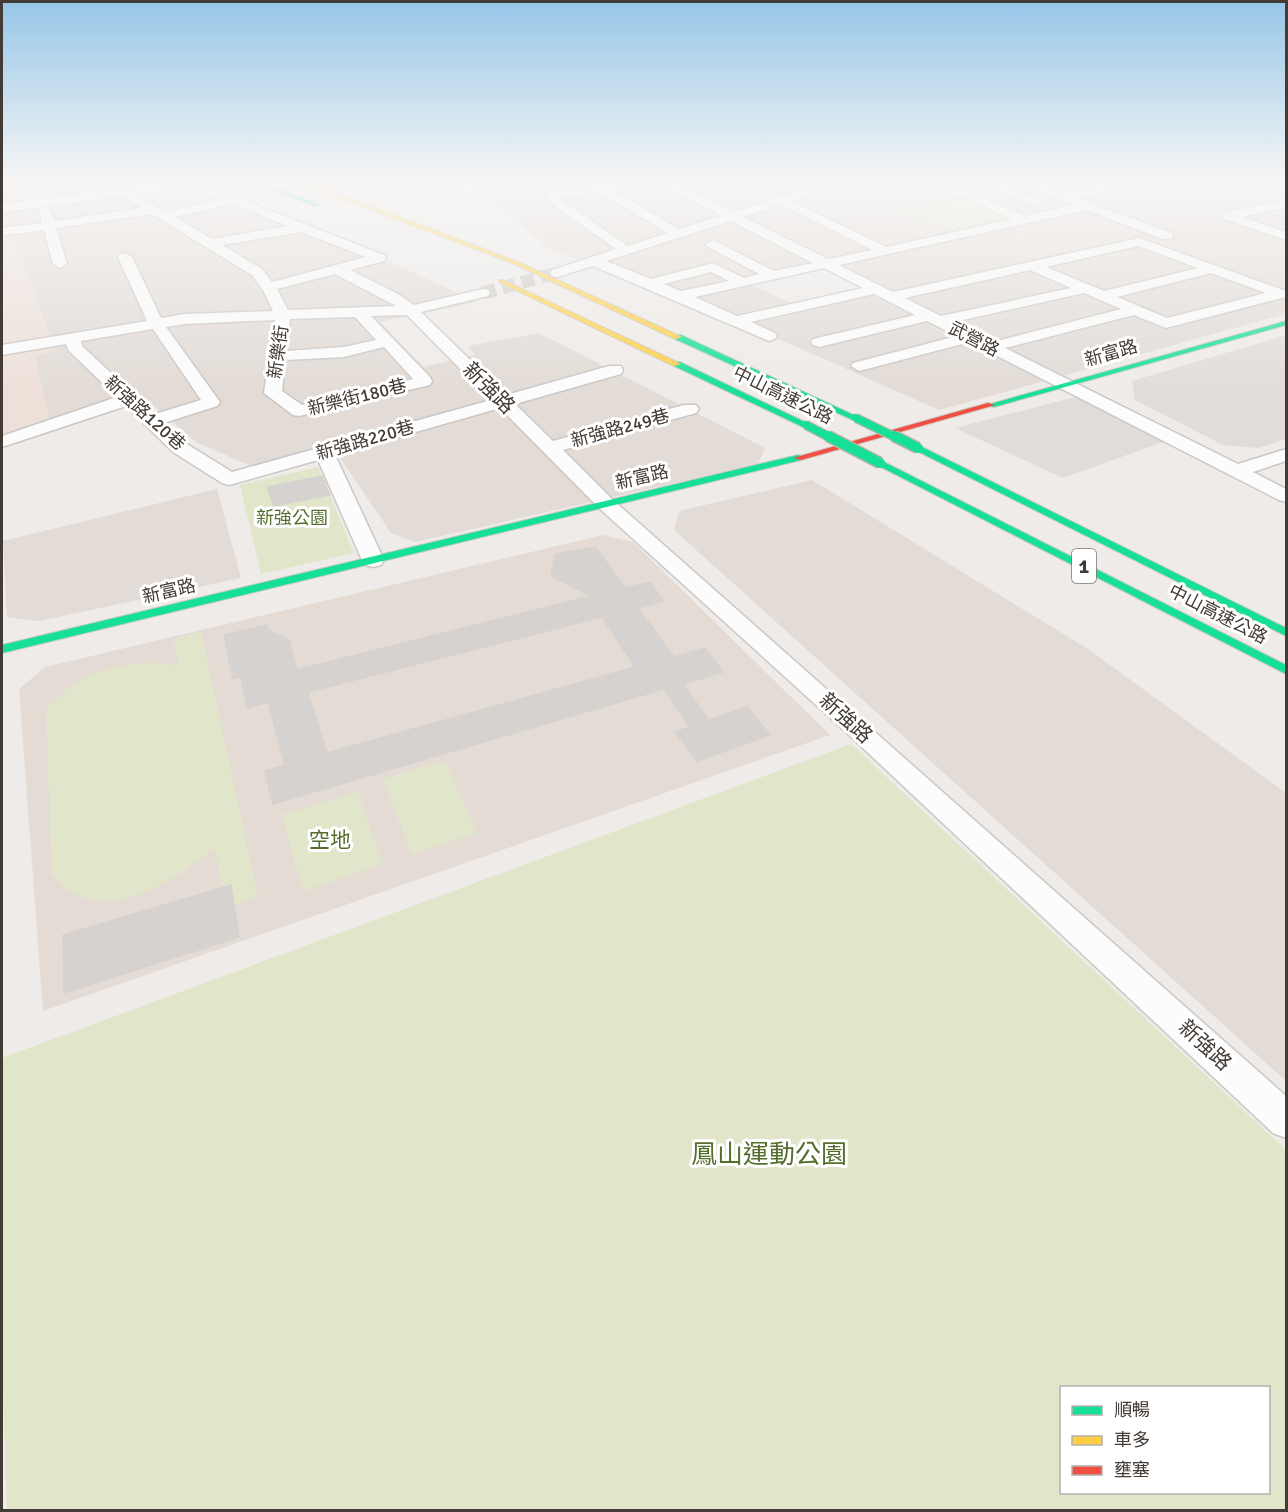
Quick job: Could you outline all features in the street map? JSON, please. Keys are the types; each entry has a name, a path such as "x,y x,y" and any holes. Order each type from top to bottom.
{"main road":[{"name":"中山高速公路","path":"486,252 514,262 856,418 1287,632"},
{"path":"492,252 514,262"},
{"name":"中山高速公路","path":"490,275 806,425 1287,670"},
{"name":"新富路","path":"2,650 788,461 1287,323"}],"street":[{"path":"56,252 60,264"},
{"name":"新樂街","path":"225,252 257,272 283,315 273,393"},
{"path":"268,287 380,258 363,252"},
{"path":"592,252 599,260 649,284 769,336"},
{"path":"558,273 625,252"},
{"path":"727,252 773,276"},
{"name":"武營路","path":"802,252 1287,496"},
{"path":"680,296 882,252"},
{"path":"891,297 1094,252"},
{"path":"1030,265 1166,323 1281,294 1164,252"},
{"path":"125,257 156,323 211,402 152,421"},
{"path":"649,284 713,267 742,282"},
{"path":"1101,296 1211,269"},
{"name":"新強路","path":"339,270 393,297 411,310 606,504 867,737 1287,1120"},
{"path":"736,321 876,289"},
{"path":"819,342 1085,289"},
{"path":"2,350 184,319 411,310 483,293"},
{"path":"991,347 1136,310"},
{"name":"新樂街180巷","path":"273,393 299,411 424,381 359,312"},
{"name":"新強路120巷","path":"73,338 74,347 180,448 229,479"},
{"path":"860,366 972,338"},
{"path":"278,356 344,352 387,342"},
{"name":"新強路220巷","path":"229,479 501,400 615,370"},
{"path":"2,441 128,399"},
{"name":"新強路249巷","path":"550,448 690,409"},
{"path":"324,452 373,560"},
{"path":"1237,471 1287,455"}],"shaded area":[{"path":"2,252 18,252 55,351 34,355 50,420 2,435"},
{"path":"18,252 360,252 408,270 478,302 380,322 423,367 475,355 468,346 539,333 765,448 758,464 415,542 391,533 331,444 251,466 196,442 135,390 50,420 34,354 55,351"},
{"path":"558,252 1286,252 1286,314 939,410 772,336 750,323 878,295 823,268 752,285 791,303 728,316"},
{"path":"1286,335 1286,439 1259,448 1223,445 1135,400 1132,381"},
{"path":"1076,397 1166,441 1063,478 955,428"},
{"path":"812,480 1088,649 1286,793 1286,1081 674,530 679,511"},
{"path":"217,489 241,578 39,621 7,617 3,541"},
{"path":"603,535 633,542 830,735 43,1011 19,689 45,667"}],"green space":[{"name":"新強公園","path":"318,467 354,553 261,574 240,485"},
{"path":"201,632 258,897 226,907 215,848 168,881 132,897 95,900 77,895 52,874 46,709 74,684 98,672 139,663 179,666 174,639"},
{"name":"鳳山運動公園","path":"851,744 1286,1150 1286,1510 7,1510 2,1366 2,1058"},
{"path":"445,761 477,833 412,854 383,779"},
{"name":"空地","path":"357,792 383,864 303,891 282,815"}],"building":[{"path":"322,476 330,495 274,506 267,487"},
{"path":"596,548 625,588 650,582 664,601 638,608 674,657 705,648 723,672 683,684 709,720 747,707 770,735 697,761 675,732 690,727 664,689 273,804 265,771 285,765 268,702 247,708 241,677 233,679 224,635 267,625 268,630 289,640 297,670 591,596 551,576 555,555","holes":["602,617 635,667 327,753 308,692"]},
{"path":"231,885 239,937 64,993 63,935"}],"tunnel":[{"path":"483,293 557,273"}],"traffic: fast":[{"path":"991,405 1286,323"},
{"path":"678,337 856,418"},
{"path":"677,364 806,425"},
{"path":"856,418 918,448"},
{"path":"806,425 880,463"},
{"path":"918,448 1286,632"},
{"path":"2,649 798,458"},
{"path":"880,463 1286,670"}],"traffic: slow":[{"path":"486,252 678,337"},
{"path":"501,281 677,364"}],"traffic: jam":[{"path":"798,458 991,405"}]}
